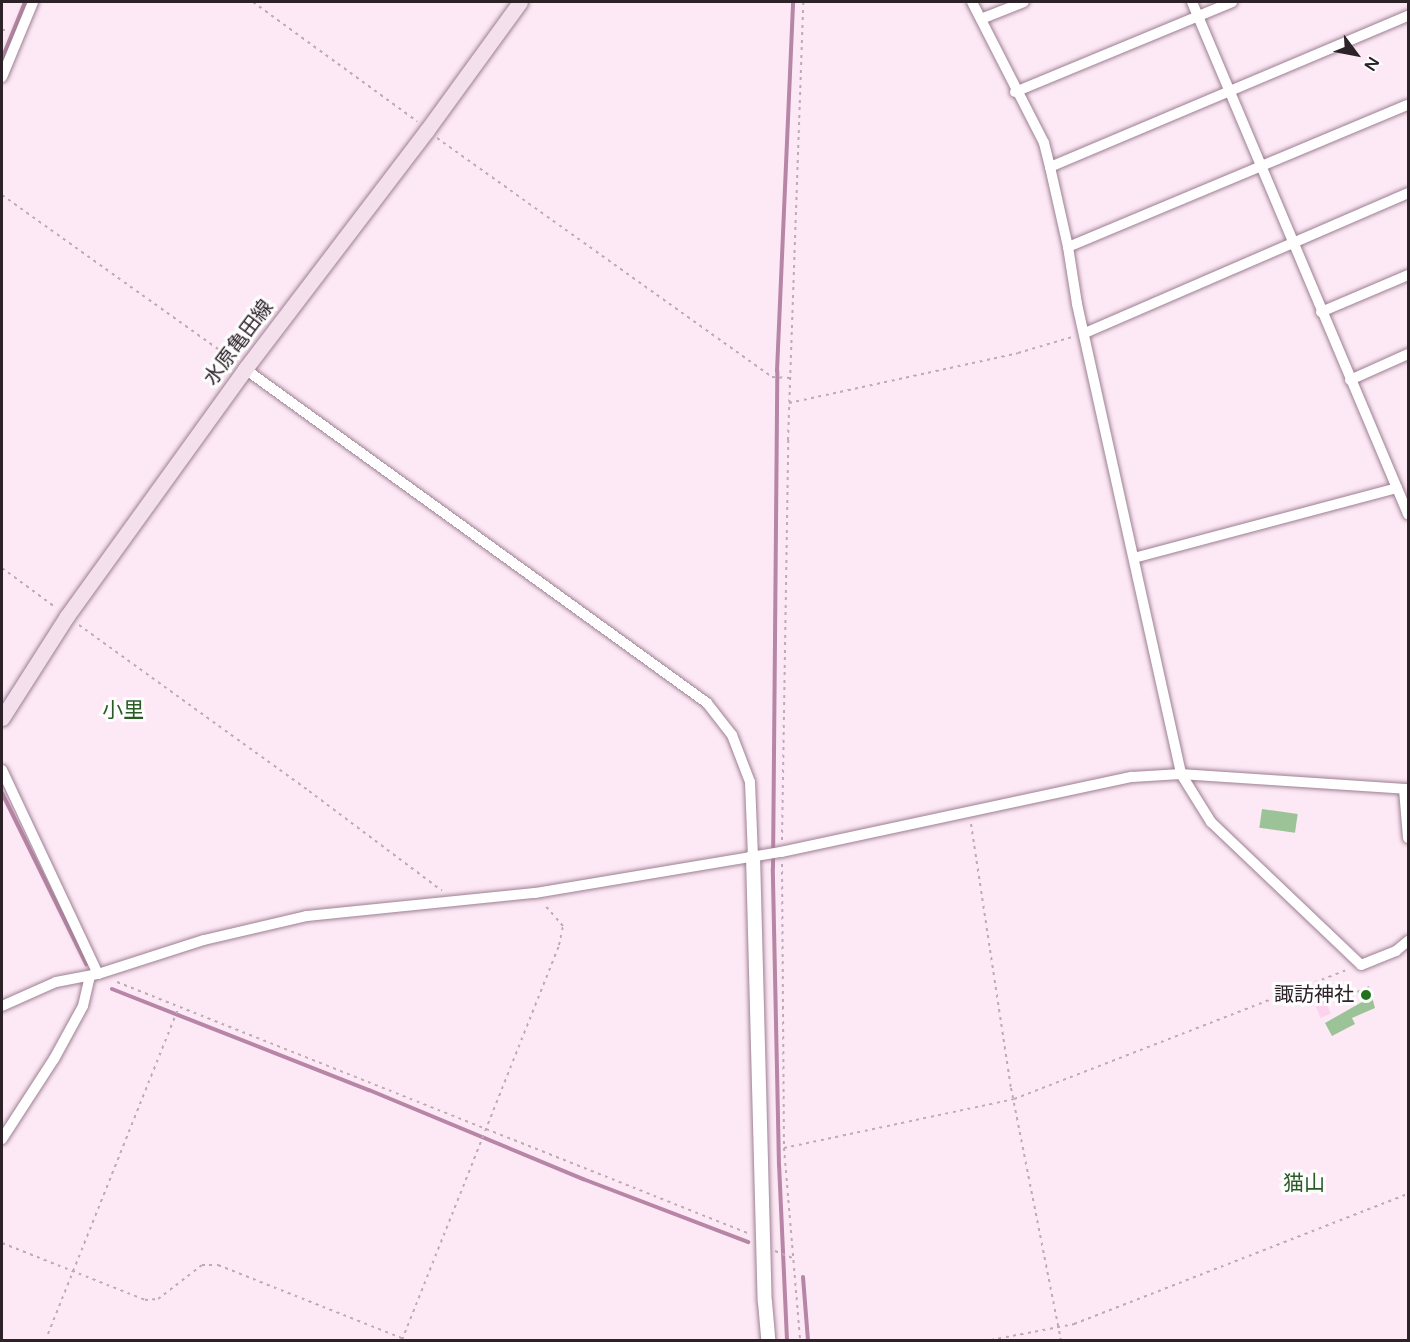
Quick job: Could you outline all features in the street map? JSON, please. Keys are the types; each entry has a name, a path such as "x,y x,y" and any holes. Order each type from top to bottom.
{"main road":[{"name":"水原亀田線","path":"2,718 67,616 245,369 427,130 520,2"}],"street":[{"path":"2,77 33,2"},
{"path":"972,2 1015,92 1044,143 1181,774 1211,822 1361,965 1396,951 1408,941"},
{"path":"981,19 1024,2"},
{"path":"1192,2 1408,514"},
{"path":"1015,92 1232,2"},
{"path":"1050,167 1408,16"},
{"path":"1068,247 1408,105"},
{"path":"1084,333 1293,241 1408,194"},
{"path":"1321,312 1408,274"},
{"path":"1350,380 1408,354"},
{"path":"245,369 707,703 732,735 750,782 768,1245 768,1341"},
{"path":"1134,558 1397,488"},
{"path":"2,770 94,975 83,1006 54,1059 2,1139"},
{"path":"2,1006 56,982 94,975 204,940 307,916 535,893 782,852 1132,777 1181,774 1406,789 1408,838"}],"path":[{"path":"253,2 427,130 772,377 790,378"},
{"path":"800,1341 784,1148 782,852 789,403 803,2"},
{"path":"2,195 245,369"},
{"path":"789,403 1018,352 1084,333"},
{"path":"2,568 309,791 444,893 451,902"},
{"path":"968,813 1014,1099 1061,1341"},
{"path":"2,1243 145,1300 158,1299 202,1265 218,1265 404,1340 563,932 563,926 535,893"},
{"path":"784,1148 1014,1099 1361,965"},
{"path":"94,975 179,1006 485,1129 768,1245 794,1259"},
{"path":"48,1334 179,1006"},
{"path":"991,1341 1074,1324 1408,1194"}],"shaded area":[{"path":"1319,986 1331,1014 1321,1018 1309,990"}],"building":[{"path":"1262,809 1298,814 1295,833 1259,828"},
{"path":"1369,986 1375,1008 1352,1018 1355,1024 1332,1036 1325,1023 1362,1002 1357,991"}],"waterway":[{"path":"2,59 25,2"},
{"path":"787,1340 779,1166 773,868 777,371 793,2"},
{"path":"2,793 86,964"},
{"path":"112,989 369,1090 583,1179 748,1242"},
{"path":"803,1277 808,1340"}],"place":[{"name":"諏訪神社","path":"1366,995"}],"district":[{"name":"小里","path":"123,711"},
{"name":"猫山","path":"1304,1184"}]}
